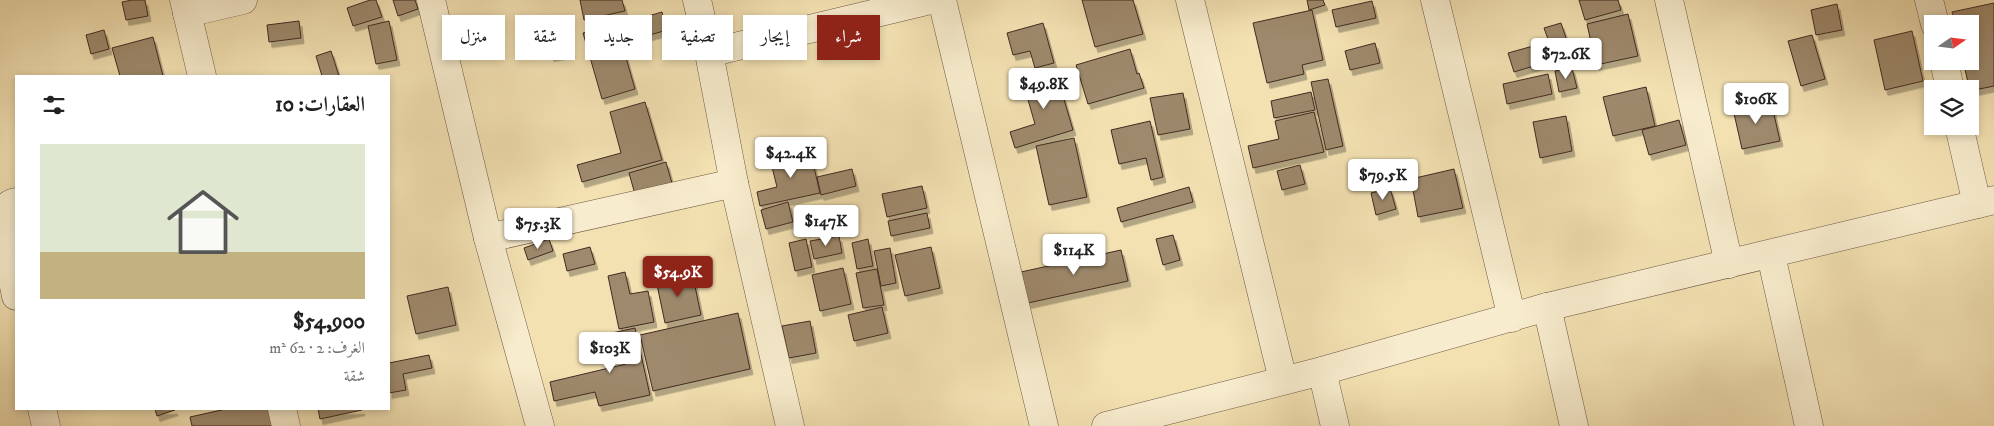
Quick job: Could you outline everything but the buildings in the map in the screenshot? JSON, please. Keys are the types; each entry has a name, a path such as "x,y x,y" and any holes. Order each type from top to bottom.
{"street":[{"path":"202,75 186,7 243,0"},
{"path":"431,0 488,238 540,426"},
{"path":"697,0 700,15"},
{"path":"733,47 931,0"},
{"path":"942,0 1044,426"},
{"path":"1190,0 1284,380"},
{"path":"1435,0 1512,318"},
{"path":"1669,0 1729,264"},
{"path":"1929,0 1933,15"},
{"path":"710,60 734,182 790,426"},
{"path":"1106,426 1322,371 1547,308 1985,202 1962,135"},
{"path":"488,238 734,182"},
{"path":"15,202 10,204 2,214 1,228 15,291"},
{"path":"1771,255 1808,426"},
{"path":"1547,308 1574,426"},
{"path":"1322,371 1335,426"},
{"path":"42,410 46,426"},
{"path":"282,410 286,426"}]}
